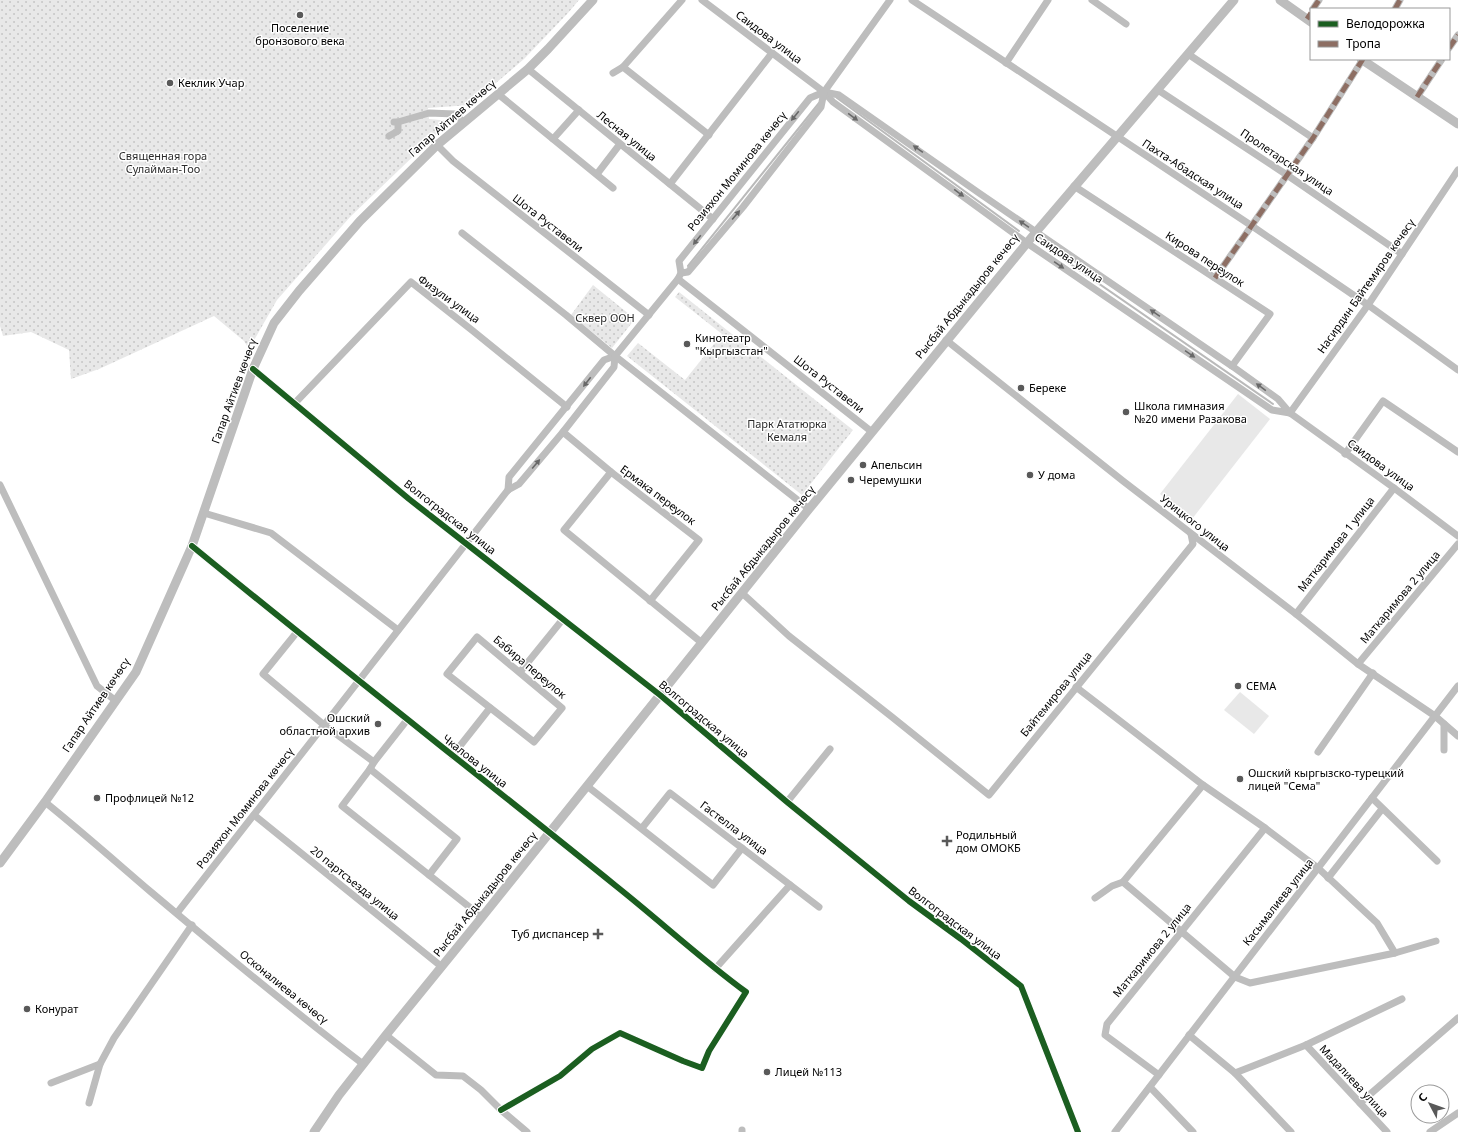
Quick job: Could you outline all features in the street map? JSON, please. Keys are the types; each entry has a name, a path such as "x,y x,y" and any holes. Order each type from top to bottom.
{"main road":[{"name":"Гапар Айтиев көчөсү","path":"0,863 45,802 136,672 192,546 252,369 267,337 284,310 360,221 437,145 528,69 593,0"},
{"name":"Рысбай Абдыкадыров көчөсү","path":"314,1132 339,1095 386,1035 946,340 1074,186 1234,0"},
{"path":"1280,0 1310,18"},
{"path":"1363,60 1458,124"},
{"name":"Рысбай Абдыкадыров көчөсү","path":"319,1132 322,1120"}],"street":[{"path":"613,73 623,67 682,0"},
{"name":"Саидова улица","path":"702,0 824,92 833,102 1027,243 1272,410 1290,413"},
{"name":"Розияхон Моминова көчөсү","path":"508,490 509,477 604,360 615,356 680,276 688,272 743,207 821,107 824,92 890,0"},
{"name":"Пахта-Абадская улица","path":"912,0 1252,226 1368,305 1458,370"},
{"path":"1006,63 1048,0"},
{"path":"1092,0 1126,24"},
{"path":"1450,47 1458,35"},
{"path":"670,184 772,53"},
{"path":"1188,54 1313,138"},
{"path":"1215,278 1313,138 1361,60"},
{"path":"1417,97 1441,60"},
{"path":"623,67 709,135"},
{"name":"Лесная улица","path":"528,69 713,219"},
{"name":"Пролетарская улица","path":"1158,90 1287,175 1402,254"},
{"name":"Саидова улица","path":"824,92 839,94 1036,232 1232,366 1278,399 1290,413 1458,536"},
{"name":"Розияхон Моминова көчөсү","path":"680,276 679,261 810,98 824,92"},
{"path":"498,94 597,174 612,188"},
{"path":"553,139 579,110"},
{"path":"389,136 398,130 396,122 429,113 455,114 463,122"},
{"path":"597,174 620,144"},
{"name":"Шота Руставели","path":"437,145 453,161 648,315"},
{"name":"Насирдин Байтемиров көчөсү","path":"1290,413 1368,305 1458,170"},
{"name":"Кирова переулок","path":"1074,186 1270,314 1232,366"},
{"path":"462,233 809,509"},
{"name":"Шота Руставели","path":"680,276 872,432"},
{"name":"Физули улица","path":"294,404 410,282 567,407"},
{"name":"Урицкого улица","path":"946,340 1190,534 1296,614 1358,664 1435,716 1458,736"},
{"name":"Розияхон Моминова көчөсү","path":"177,913 508,490 519,484 563,432 614,367 615,356"},
{"name":"Волгоградская улица","path":"252,369 410,499 660,695 787,802 909,901 1021,986 1078,1132"},
{"path":"1345,454 1382,401 1458,452"},
{"name":"Ермака переулок","path":"563,432 610,472 699,540 650,601"},
{"path":"610,472 564,530 702,643"},
{"path":"0,485 97,686 116,701"},
{"name":"Маткаримова 1 улица","path":"1296,614 1394,488"},
{"path":"204,513 271,533 398,630"},
{"name":"Байтемирова улица","path":"742,592 788,636 989,795 1193,544 1190,534"},
{"name":"Маткаримова 2 улица","path":"1358,664 1458,544"},
{"name":"Чкалова улица","path":"192,546 358,681 617,886 714,969 746,992 709,1051 702,1068 620,1033 592,1048 560,1076 501,1110"},
{"path":"520,672 563,619"},
{"path":"297,632 262,674 324,725 374,762"},
{"name":"Бабира переулок","path":"477,637 520,672 562,708 534,742 447,674 477,637"},
{"path":"1318,752 1373,673"},
{"name":"Касымалиева улица","path":"1116,1132 1458,686"},
{"path":"1076,687 1203,785 1265,828 1318,868 1377,923 1395,953"},
{"path":"452,756 490,708"},
{"path":"407,720 342,806 482,917"},
{"path":"1444,724 1444,750"},
{"path":"787,802 830,749"},
{"path":"370,769 457,839 429,875"},
{"path":"1095,898 1112,886 1123,882 1203,785"},
{"path":"587,786 713,885 742,848"},
{"name":"Гастелла улица","path":"642,828 670,794 819,907"},
{"path":"1372,798 1438,861"},
{"name":"Осконалиева көчөсү","path":"45,802 177,913 324,1034 363,1064"},
{"path":"1328,878 1382,809"},
{"name":"20 партсъезда улица","path":"254,815 442,967"},
{"name":"Маткаримова 2 улица","path":"1159,1075 1105,1036 1107,1024 1265,828"},
{"path":"1123,882 1180,932 1235,977 1250,983 1395,953 1436,942"},
{"path":"714,969 790,885"},
{"path":"89,1103 100,1064 114,1038 192,925"},
{"path":"1235,1073 1306,1045 1402,999"},
{"path":"1360,1103 1458,1018"},
{"path":"386,1035 436,1075 463,1076 481,1090 501,1110 527,1132"},
{"path":"1189,1035 1235,1073 1291,1132"},
{"name":"Мадалиева улица","path":"1306,1045 1387,1132"},
{"path":"51,1083 100,1064"},
{"path":"1150,1087 1193,1132"},
{"path":"1430,1132 1458,1113"}],"green space":[{"name":"Священная гора Сулайман-Тоо","path":"0,0 579,0 524,59 470,105 428,108 429,119 450,121 350,217 277,300 249,349 244,341 214,316 99,369 71,379 69,350 31,332 3,336 0,326"},
{"name":"Сквер ООН","path":"593,285 635,319 612,348 571,315"},
{"name":"Парк Ататюрка Кемаля","path":"679,292 853,430 802,495 627,356 638,343 685,380 722,334 675,297"},
{"path":"1238,394 1270,419 1192,519 1160,494"},
{"path":"1240,692 1269,716 1254,734 1224,710"}],"waterway":[{"path":"837,98 1019,231"},
{"path":"688,266 819,103"},
{"path":"1040,243 1273,404"}],"marked path":[{"path":"1314,8 1319,0"},
{"path":"1396,8 1400,0"},
{"path":"1307,19 1310,14"},
{"path":"1450,47 1458,35"},
{"path":"1215,278 1313,138 1362,60"},
{"path":"1417,97 1441,60"}],"cycle path":[{"path":"253,369 409,499 660,695 787,802 909,901 1021,986 1078,1132"},
{"path":"192,546 746,992 709,1051 702,1068 620,1033 592,1049 560,1076 501,1110"}],"place":[{"name":"Поселение бронзового века","path":"300,15"},
{"name":"Кеклик Учар","path":"170,83"},
{"name":"Кинотеатр \"Кыргызстан\"","path":"687,344"},
{"name":"Береке","path":"1021,388"},
{"name":"Школа гимназия №20 имени Разакова","path":"1126,412"},
{"name":"Апельсин","path":"863,465"},
{"name":"У дома","path":"1030,475"},
{"name":"Черемушки","path":"851,480"},
{"name":"СЕМА","path":"1238,686"},
{"name":"Ошский областной архив","path":"378,724"},
{"name":"Ошский кыргызско-турецкий лицей \"Сема\"","path":"1240,779"},
{"name":"Профлицей №12","path":"97,798"},
{"name":"Родильный дом ОМОКБ","path":"947,841"},
{"name":"Туб диспансер","path":"598,934"},
{"name":"Конурат","path":"27,1009"},
{"name":"Лицей №113","path":"767,1072"}]}
